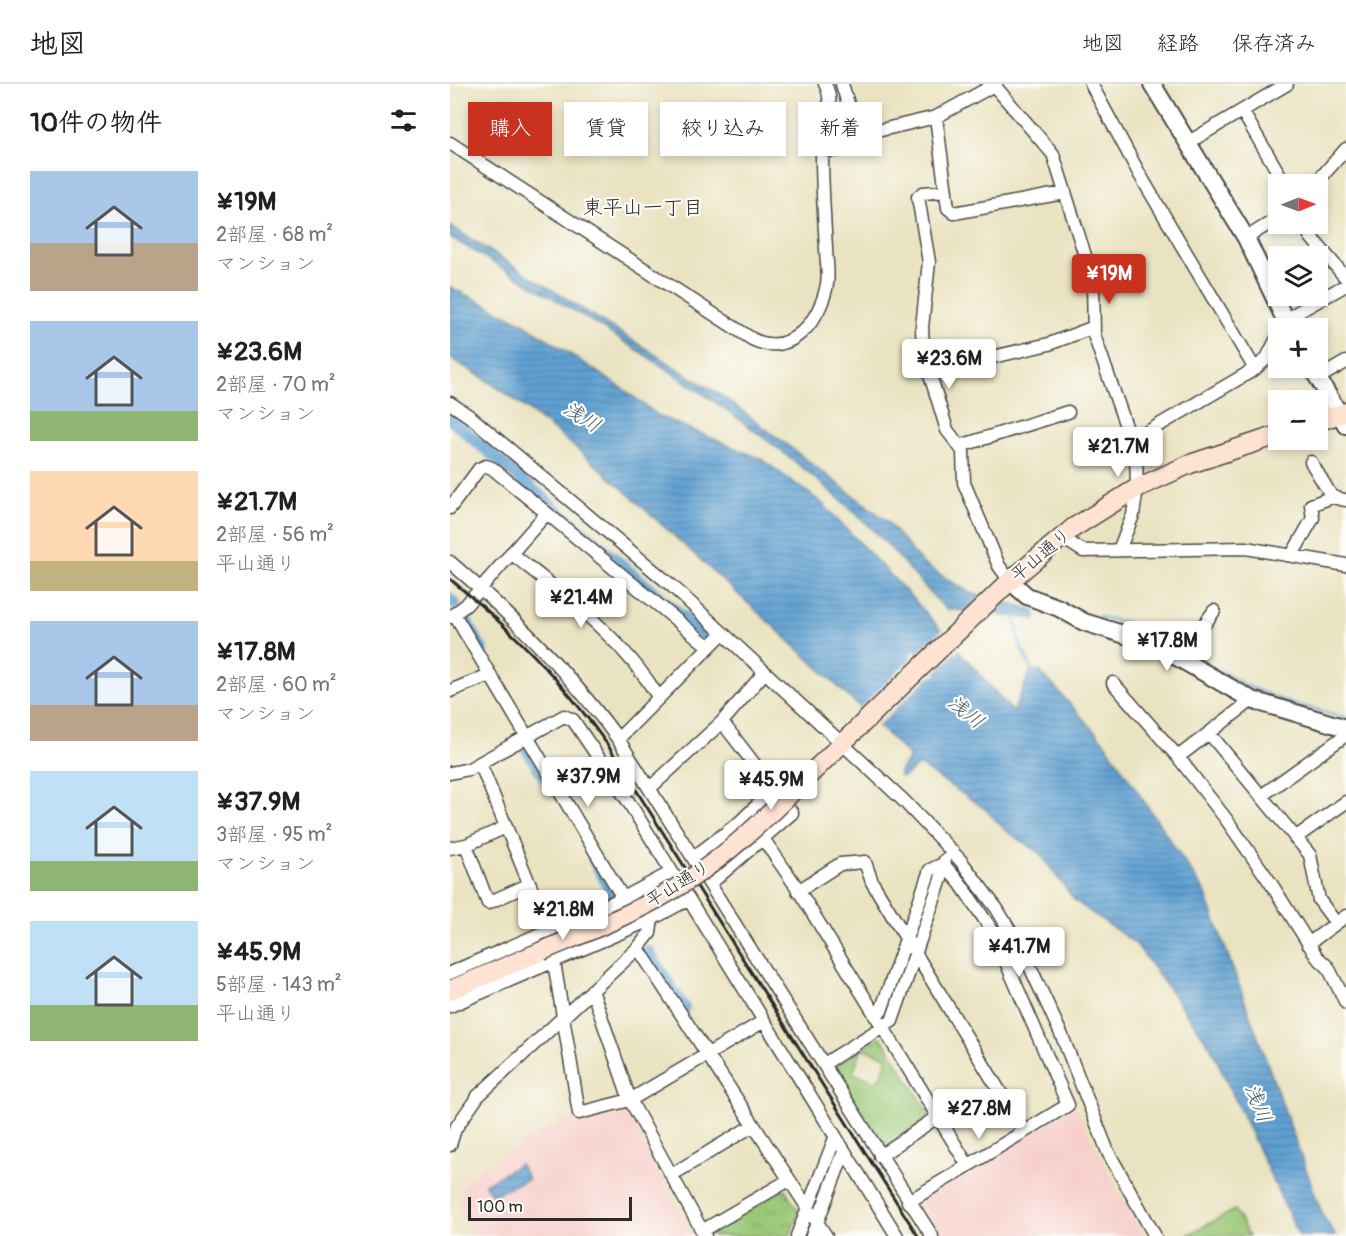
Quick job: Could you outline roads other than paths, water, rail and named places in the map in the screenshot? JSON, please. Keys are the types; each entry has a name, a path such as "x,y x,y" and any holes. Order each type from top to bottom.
{"main road":[{"path":"1328,420 1344,417"},
{"name":"平山通り","path":"450,990 548,956 684,883 741,839 1005,586 1060,537 1089,516 1137,488 1190,464 1268,438"}],"street":[{"path":"825,84 831,95 830,102"},
{"path":"842,84 847,102"},
{"path":"882,131 936,117 994,84 1048,146 1093,281 1094,335 1136,455 1137,488 1133,515 1119,550"},
{"path":"1091,84 1140,175 1255,369"},
{"path":"1152,84 1246,238 1279,318"},
{"path":"1189,142 1287,84"},
{"path":"1242,111 1279,174"},
{"path":"936,117 948,208 954,213 1064,193"},
{"path":"450,143 696,304 752,339 772,345 791,341 804,332 822,301 827,282 821,156"},
{"path":"1324,174 1346,149"},
{"path":"946,191 923,193 918,196 929,262 921,340 928,372 946,430 960,446 964,483 999,566 1005,586 1059,608 1093,626 1183,654 1252,700 1346,728"},
{"path":"1246,238 1268,224"},
{"path":"1309,234 1346,278"},
{"path":"1298,318 1346,285"},
{"path":"928,372 1049,344 1094,327"},
{"path":"1132,441 1255,369 1268,356"},
{"path":"1328,368 1346,362"},
{"path":"1318,378 1344,417"},
{"path":"450,403 591,517 723,633 840,745 903,800 949,848 997,909 1026,958 1062,1036 1112,1161 1155,1236"},
{"path":"960,446 1068,412"},
{"path":"1311,462 1332,497"},
{"path":"450,508 479,469 486,466 492,468 708,646"},
{"path":"1292,555 1313,518 1311,504 1332,497 1346,500 1346,509"},
{"path":"546,514 481,588 452,616 623,898"},
{"path":"1060,537 1083,551 1230,547 1346,565"},
{"path":"511,553 606,630 636,663 659,698"},
{"path":"450,562 516,619 558,663 585,693 618,739 711,883 908,1202 932,1236"},
{"path":"1183,654 1214,611"},
{"path":"618,739 723,633"},
{"path":"650,788 722,722 765,672"},
{"path":"450,691 489,675"},
{"path":"1113,683 1178,758 1249,850 1308,944 1328,967 1346,1003"},
{"path":"1178,758 1252,700"},
{"path":"450,773 469,769 564,716 573,720 598,754 897,1236"},
{"path":"711,883 764,840 792,813 722,722"},
{"path":"1209,734 1310,855 1319,900 1341,919 1308,944"},
{"path":"1261,796 1346,735"},
{"path":"480,763 549,932 548,956 560,1008 564,1016 579,1113 630,1100 764,1021"},
{"path":"694,856 740,822 773,790"},
{"path":"1295,837 1346,802"},
{"path":"450,848 466,845 506,827"},
{"path":"764,840 967,1164"},
{"path":"466,845 488,903 530,884"},
{"path":"824,1064 879,1022 892,1021 941,879 943,864 949,848"},
{"path":"798,891 840,864 865,862 872,882 1024,1131"},
{"path":"879,1022 930,870 943,864"},
{"path":"908,1202 1068,1104 993,932 960,883 943,864"},
{"path":"450,973 549,932 623,898 670,873"},
{"path":"450,1006 548,956 652,919 687,900"},
{"path":"451,1141 466,1109 638,948 650,933 652,919"},
{"path":"638,948 825,1236"},
{"path":"592,990 630,1100 704,1233 789,1180"},
{"path":"880,1156 937,1117"},
{"path":"673,1174 752,1126"},
{"path":"797,1236 835,1138"},
{"path":"812,1236 844,1152"}],"water":[{"path":"450,226 728,400 887,521 923,564 970,593 1035,610 1036,619 946,609 866,523 819,481 769,442 666,369 450,237"},
{"name":"浅川","path":"450,287 523,323 622,388 659,416 761,459 821,502 917,603 1013,712 1031,670 1040,671 1105,743 1205,892 1323,1216 1336,1236 1299,1236 1210,1046 1136,944 1075,901 1039,852 1006,831 985,809 919,765 905,776 900,777 900,771 910,757 799,650 572,445 512,398 450,358"},
{"path":"520,1164 528,1179 492,1196 485,1184"}],"waterway":[{"path":"450,419 703,634"},
{"path":"450,599 455,604"},
{"path":"1014,615 1021,648 1034,673"},
{"path":"1098,617 1130,623 1181,650"},
{"path":"464,618 482,650"},
{"path":"1187,653 1246,686 1284,701 1346,718"},
{"path":"525,746 548,783"},
{"path":"594,860 614,897"},
{"path":"648,951 684,1008"}],"railway":[{"path":"450,579 534,656 572,698 607,744 918,1236"}],"district":[{"name":"東平山一丁目","path":"643,207"}]}
